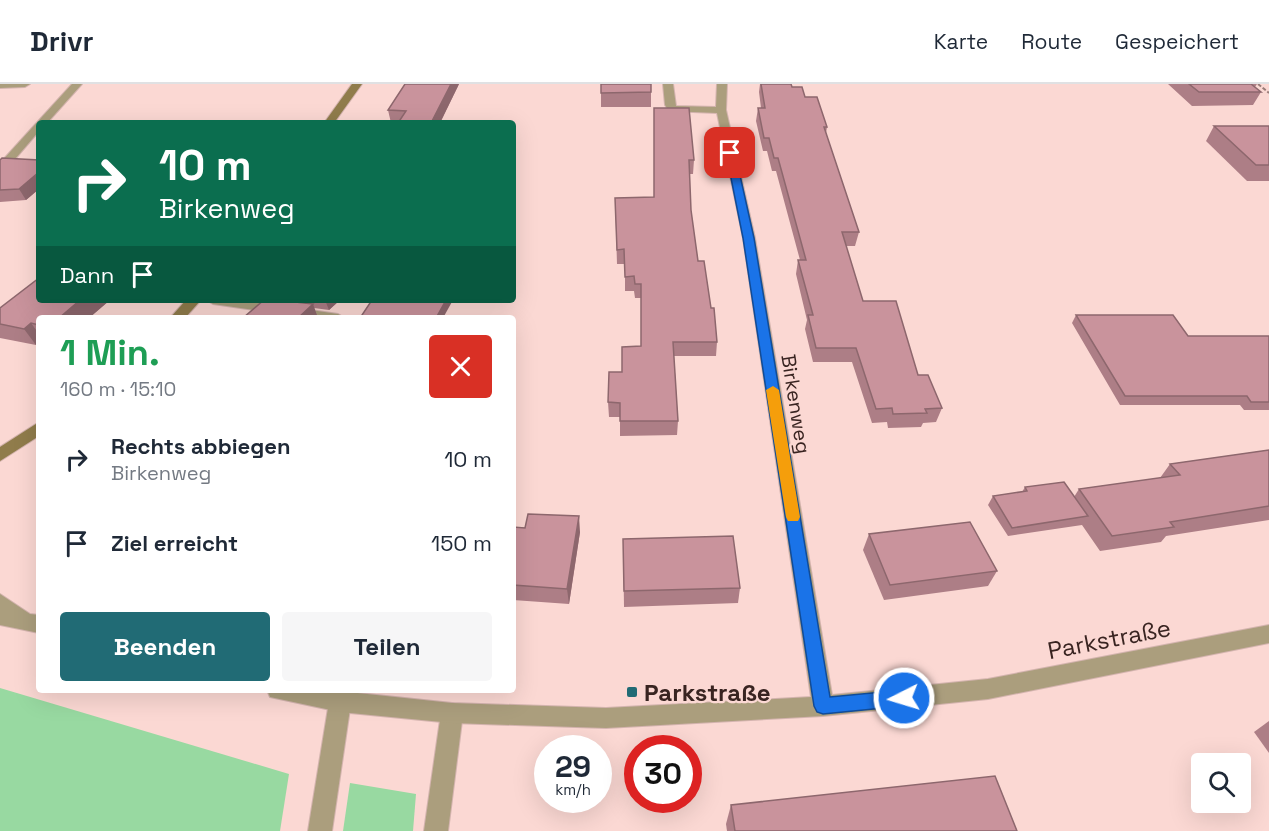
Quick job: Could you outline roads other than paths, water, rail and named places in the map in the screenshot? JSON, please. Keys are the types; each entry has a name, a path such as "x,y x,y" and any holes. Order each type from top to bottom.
{"main road":[{"path":"331,120 357,84"},
{"path":"180,315 191,303"},
{"path":"0,455 36,430"}],"street":[{"path":"0,85 25,84"},
{"path":"44,120 77,84"},
{"path":"668,84 670,105 673,109 721,110"},
{"name":"Birkenweg","path":"722,84 721,110 748,238 823,706"},
{"path":"0,170 36,129"},
{"path":"234,303 317,315"},
{"path":"0,602 32,621"},
{"path":"0,616 32,621"},
{"name":"Parkstraße","path":"293,693 340,702 452,713 606,718 823,706 988,689 1269,634"},
{"path":"320,831 340,702"},
{"path":"436,831 452,713"}],"place":[{"name":"Parkstraße","path":"632,692"}]}
